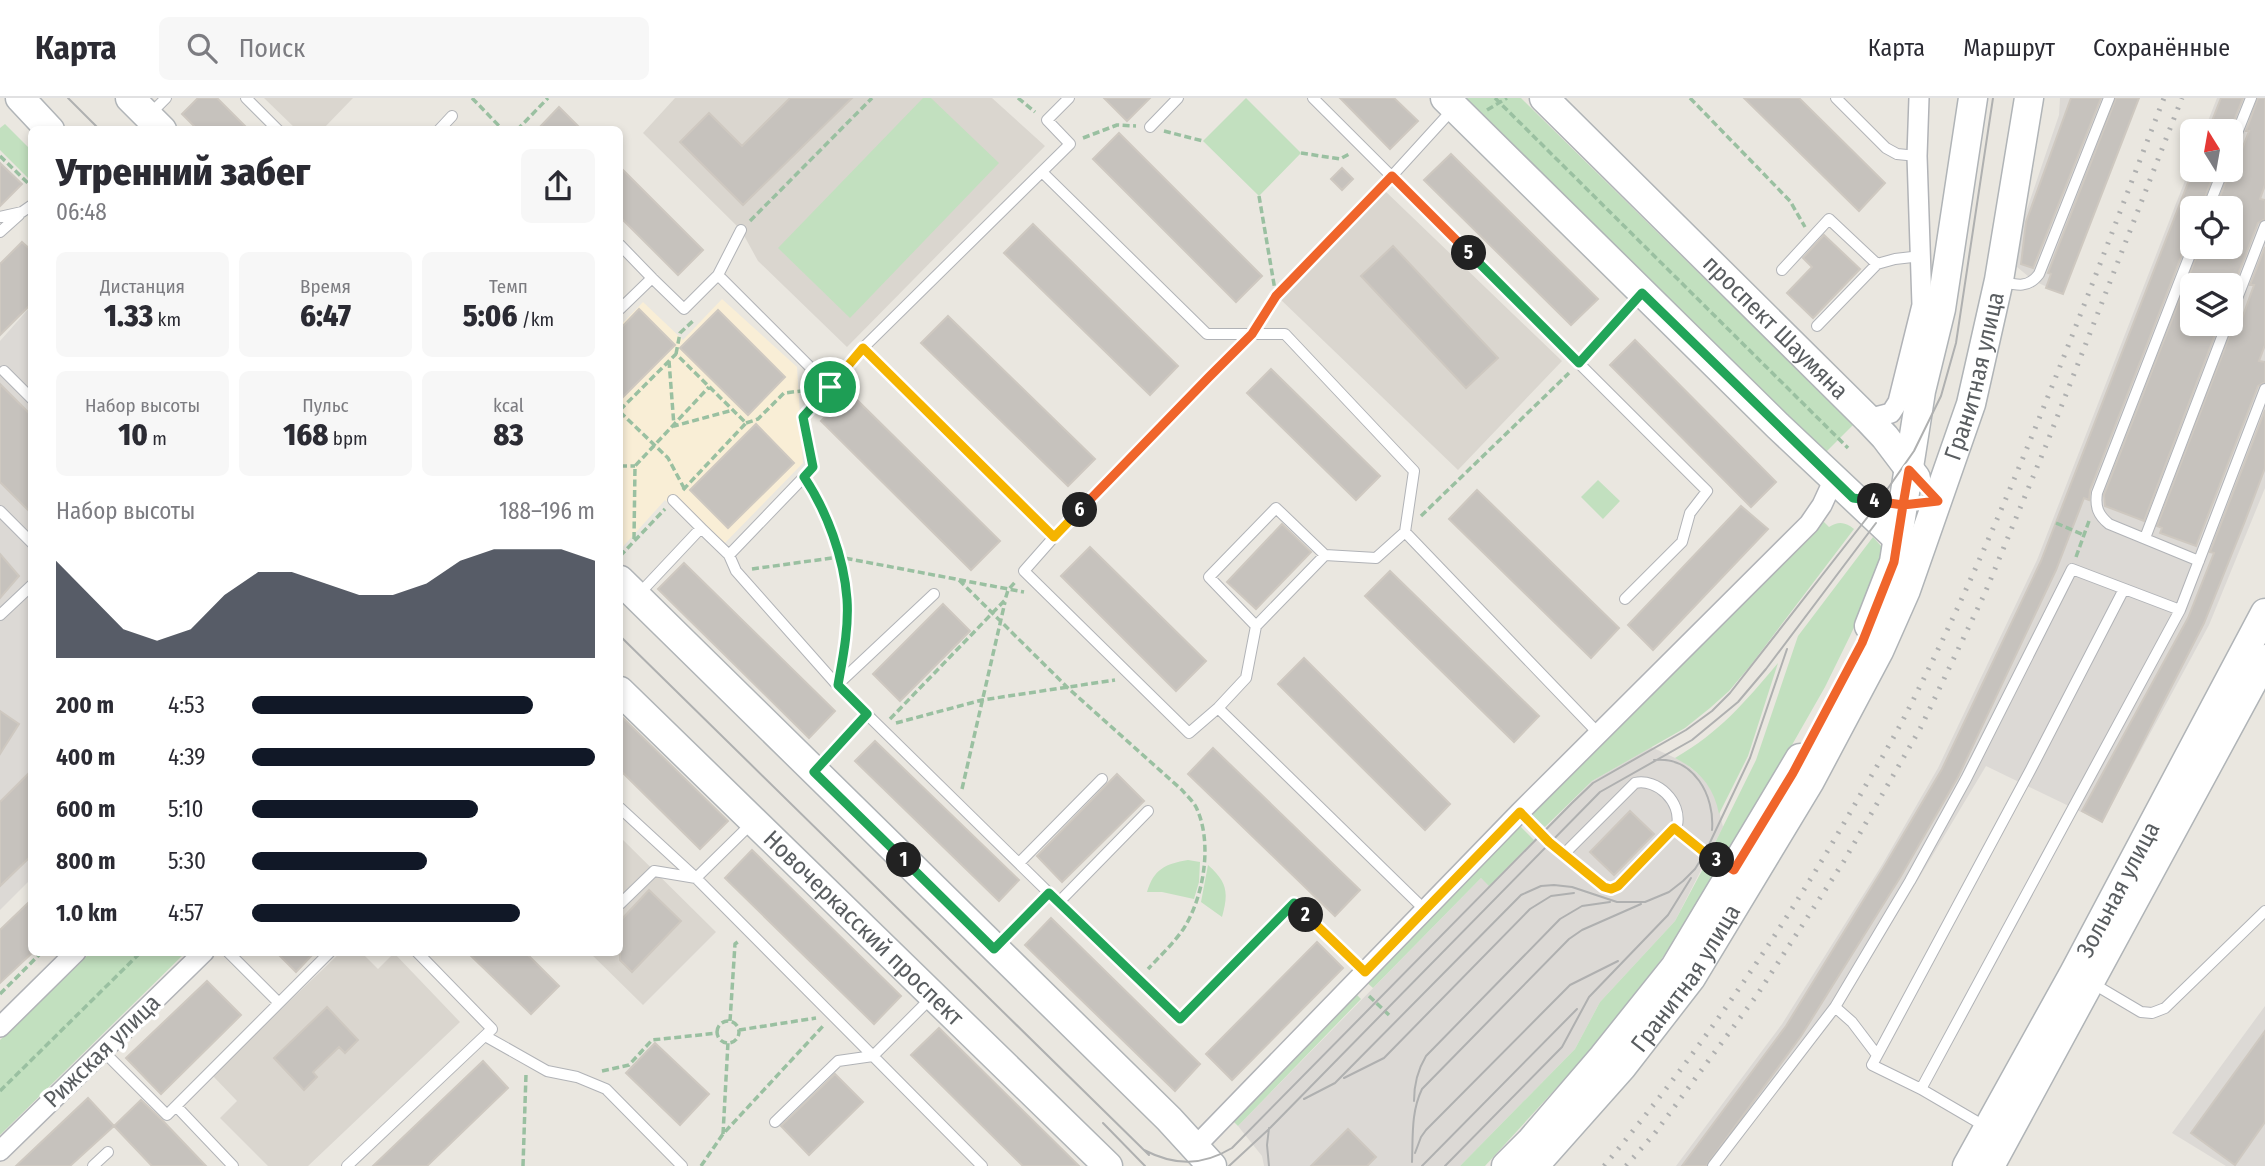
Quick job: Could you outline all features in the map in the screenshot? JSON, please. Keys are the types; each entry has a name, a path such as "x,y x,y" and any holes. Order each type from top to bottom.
{"street":[{"path":"20,98 46,126"},
{"name":"проспект Шаумяна","path":"1544,98 1868,419 1938,501"},
{"name":"Гранитная улица","path":"1868,419 1891,413 1898,402 1932,307 1921,256 1917,156 1919,98"},
{"name":"Гранитная улица","path":"1506,1166 1604,1057 1675,967 1793,773 1862,643 1888,582 1898,539 1932,307 1973,98"},
{"name":"Гранитная улица","path":"1534,1166 1622,1067 1691,978 1810,781 1879,651 1906,590 1971,404 1999,281 2029,98"},
{"path":"1450,103 1843,489 1898,539"},
{"path":"1843,489 1903,505 1938,501"},
{"path":"628,588 1204,1156 1365,972 1520,812 1809,524 1822,505 1843,489"},
{"name":"Зольная улица","path":"1989,1154 2082,978 2265,612"},
{"name":"Зольная улица","path":"2082,978 2265,659"},
{"name":"Новочеркасский проспект","path":"623,694 1108,1166"},
{"path":"0,1027 72,956"},
{"name":"Рижская улица","path":"0,1151 200,956"}],"lane":[{"path":"246,98 274,126"},
{"path":"729,555 813,467 803,417 863,348 1070,144 1047,120 1069,98"},
{"path":"1150,127 1178,98"},
{"path":"1313,98 1707,491 1690,513 1682,541 1625,599"},
{"path":"1836,98 1886,148 1897,154 1917,156"},
{"path":"1999,281 2026,286 2039,274 2109,98"},
{"path":"2243,119 2251,98"},
{"path":"1392,176 1450,103"},
{"path":"443,126 452,116"},
{"path":"1042,172 1207,334 1285,334 1414,471 1405,532 1376,558 1325,555 1276,508 1209,577 1256,626"},
{"path":"0,232 28,208"},
{"path":"0,217 22,212"},
{"path":"1782,270 1829,219 1877,264"},
{"path":"2243,283 2265,226"},
{"path":"623,248 684,309 718,275 741,230"},
{"path":"1817,326 1877,264 1921,256"},
{"path":"2188,259 2097,493 2095,505 2101,518 2109,524 2199,561"},
{"path":"718,275 830,387"},
{"path":"623,306 652,278"},
{"path":"1579,363 1642,293"},
{"path":"2145,538 2222,336"},
{"path":"863,348 1054,537 1024,571 1189,733 1218,708 1246,678 1256,626 1325,555"},
{"path":"4,371 28,395"},
{"path":"1921,1089 2180,610 2265,389"},
{"path":"673,500 729,555 736,571 838,685 1180,1019 1294,903 1365,972"},
{"path":"0,511 28,539"},
{"path":"628,588 701,528"},
{"path":"1405,532 1600,735"},
{"path":"1713,1166 1835,1007 1910,881 1966,779 2072,569 2180,610"},
{"path":"0,615 28,589"},
{"path":"1989,1154 1921,1089 1872,1065 2124,589"},
{"path":"838,685 934,594"},
{"path":"1218,708 1425,910"},
{"path":"814,772 867,714"},
{"path":"1019,863 1102,779"},
{"path":"1520,812 1549,842 1604,887 1611,889 1618,886 1677,825 1677,810 1654,783 1635,783 1564,854"},
{"path":"623,811 696,878 982,1166"},
{"path":"1059,902 1148,811"},
{"path":"696,878 754,821"},
{"path":"1674,828 1705,853 1734,870"},
{"path":"623,901 654,871 696,878"},
{"path":"994,949 1049,893"},
{"path":"2082,978 2141,1012 2152,1013 2165,1008 2265,911"},
{"path":"232,956 278,1002"},
{"path":"103,1051 167,1115 326,956"},
{"path":"347,1166 492,1029 421,956"},
{"path":"775,1122 838,1061 873,1056 933,997"},
{"path":"1835,1007 1852,1022 1877,1055"},
{"path":"485,1036 547,1071 577,1077 606,1089 682,1166"},
{"path":"176,1106 233,1166"},
{"path":"93,1166 108,1152"}],"path":[{"path":"472,98 499,126"},
{"path":"521,126 548,98"},
{"path":"741,230 872,98"},
{"path":"1018,98 1047,120"},
{"path":"1494,98 1848,447"},
{"path":"1690,98 1790,201 1811,238"},
{"path":"1301,153 1340,159 1361,146"},
{"path":"0,156 28,182"},
{"path":"1054,537 1252,334 1276,296 1392,176"},
{"path":"1259,196 1276,296"},
{"path":"623,408 676,354 680,334 694,320 684,309"},
{"path":"676,354 746,423"},
{"path":"669,361 674,426"},
{"path":"1405,532 1579,363"},
{"path":"634,541 635,466 709,387"},
{"path":"623,553 746,423 758,419 784,393 830,387"},
{"path":"674,426 733,410"},
{"path":"623,414 667,458 684,488"},
{"path":"623,466 635,466"},
{"path":"804,477 816,494 830,524 847,599 845,646 838,685"},
{"path":"2072,569 2095,505"},
{"path":"2056,523 2084,535"},
{"path":"736,571 839,557 1052,596"},
{"path":"958,803 1005,600 1008,590 1024,571"},
{"path":"959,580 1068,688 1182,790 1195,806 1202,828 1204,853 1202,884 1195,907 1183,930 1137,979"},
{"path":"881,727 1005,600"},
{"path":"881,727 982,700 1133,677"},
{"path":"730,1021 735,944 742,938"},
{"path":"0,994 38,956"},
{"path":"0,1091 137,956"},
{"path":"1369,996 1389,1015"},
{"path":"739,1030 833,1015"},
{"path":"701,1166 723,1134 833,1015"},
{"path":"730,1021 739,1030"},
{"path":"730,1021 720,1024 718,1033 723,1041 736,1038 739,1030"},
{"path":"577,1077 629,1065 652,1041 718,1033"},
{"path":"723,1134 728,1042"},
{"path":"523,1166 526,1061"}],"shaded area":[{"path":"264,98 353,98 326,126 293,126"},
{"path":"675,98 992,98 1045,146 847,347 758,261 741,230 643,133"},
{"path":"2060,98 2139,98 2063,294 2034,281 2017,267 2023,221 2059,115"},
{"path":"2217,98 2265,98 2265,488 2209,625 2102,822 1986,766 1837,1015 1717,1166 1676,1166 1782,1024 1882,865 1938,768 2037,560 2184,182 2244,182 2244,119 2209,119"},
{"path":"1383,189 1562,361 1458,470 1278,297"},
{"path":"722,299 797,367 803,463 720,548 665,500 623,547 623,323 643,302 683,340"},
{"path":"28,309 28,882 0,910 0,341"},
{"path":"1651,747 1684,762 1704,779 1717,802 1723,827 1675,921 1600,1002 1575,1049 1460,1166 1264,1166 1262,1156 1238,1126 1481,878 1489,885 1592,781"},
{"path":"623,840 716,932 643,1005 593,956 623,956"},
{"path":"337,956 365,956 378,969 391,956 397,956 460,1022 308,1166 268,1166 220,1118 237,1101 212,1075"},
{"path":"2265,1006 2265,1166 2226,1166 2172,1133"}],"green space":[{"path":"923,98 931,98 999,163 850,318 778,248"},
{"path":"1246,98 1301,153 1259,196 1203,141"},
{"path":"1462,98 1521,98 1853,425 1824,454"},
{"path":"5,124 28,147 28,178 0,150 0,128"},
{"path":"1598,480 1620,501 1603,519 1581,497"},
{"path":"1823,521 1829,527 1842,523 1854,529 1729,691 1685,728 1592,781 1545,827 1532,815 1531,810"},
{"path":"1873,537 1881,546 1884,562 1850,636 1825,687 1731,852 1724,855 1712,849 1756,760 1798,636"},
{"path":"1778,663 1748,756 1719,814 1717,804 1704,780 1675,758 1719,727"},
{"path":"1515,826 1521,827 1534,840 1489,886 1481,878 1373,988 1364,980"},
{"path":"1188,860 1200,862 1199,882 1194,899 1162,892 1147,892 1153,878 1162,869"},
{"path":"1706,863 1717,868 1717,875 1663,957 1603,1037 1485,1166 1460,1166 1575,1049 1600,1002 1675,921"},
{"path":"1208,865 1225,888 1222,917 1201,902"},
{"path":"87,956 182,956 0,1135 0,1040"},
{"path":"1353,991 1361,999 1238,1126 1230,1118"}],"building":[{"path":"198,98 217,98 245,126 194,126 182,114"},
{"path":"790,98 852,98 743,205 680,142 709,113 742,146"},
{"path":"1104,98 1150,98 1127,121"},
{"path":"1340,98 1394,98 1418,121 1390,149"},
{"path":"1744,98 1799,98 1885,183 1859,211"},
{"path":"2071,98 2101,98 2033,268 2021,264 2026,222"},
{"path":"2116,98 2139,98 2063,294 2046,288 2051,274 2048,273"},
{"path":"2221,98 2243,98 2235,119 2213,119"},
{"path":"2258,98 2265,98 2265,185 2260,199 2265,200 2265,219 2258,223 2239,273 2190,273 2195,259 2243,259 2243,196 2220,196 2226,182 2244,182 2244,144 2249,131 2246,131"},
{"path":"559,107 578,126 541,126"},
{"path":"1119,133 1262,276 1236,302 1093,159"},
{"path":"1451,154 1598,299 1571,325 1424,180"},
{"path":"0,163 22,184 0,206"},
{"path":"1342,168 1353,179 1342,190 1331,179"},
{"path":"623,170 703,250 678,275 623,220"},
{"path":"2188,182 2211,182 2205,196 2183,196"},
{"path":"2180,203 2180,259 2090,490 2089,500 2084,498 2056,570 1958,777 1901,876 1801,1036 1706,1166 1682,1166 1786,1026 1884,867 1942,769 2041,561"},
{"path":"1033,224 1178,366 1150,395 1004,253"},
{"path":"1824,235 1860,269 1813,318 1787,293 1812,267 1803,258"},
{"path":"22,242 28,247 28,307 0,335 0,264"},
{"path":"1393,246 1498,358 1466,388 1361,276"},
{"path":"2265,247 2265,345 2259,361 2265,362 2265,382 2258,386 2196,546 2160,533 2162,528 2157,526 2229,336 2243,336 2243,316 2254,285 2250,285"},
{"path":"2180,299 2180,336 2214,336 2144,521 2105,506 2104,495"},
{"path":"639,309 675,345 623,397 623,326"},
{"path":"718,310 785,377 748,415 680,348"},
{"path":"948,316 1095,459 1068,486 921,343"},
{"path":"1635,340 1776,482 1751,507 1610,365"},
{"path":"1271,369 1380,476 1356,500 1247,393"},
{"path":"0,384 28,412 28,510 0,482"},
{"path":"849,392 1000,541 971,570 821,421"},
{"path":"2265,410 2265,468 2245,521 2204,623 2102,822 2082,811 2188,618 2214,553 2210,552"},
{"path":"756,424 794,463 728,528 690,490"},
{"path":"1477,490 1619,628 1591,658 1449,519"},
{"path":"1741,506 1768,529 1653,650 1628,625"},
{"path":"1282,524 1311,552 1256,609 1227,582"},
{"path":"1090,547 1206,661 1176,691 1061,576"},
{"path":"0,554 19,576 0,598"},
{"path":"684,563 835,711 809,738 658,589"},
{"path":"1390,571 1539,716 1514,742 1365,596"},
{"path":"943,604 970,631 900,701 873,674"},
{"path":"1304,658 1450,804 1425,830 1278,684"},
{"path":"0,711 19,724 0,754"},
{"path":"623,718 728,821 700,849 623,773"},
{"path":"875,741 1019,880 999,901 855,761"},
{"path":"1213,748 1360,890 1335,916 1188,774"},
{"path":"28,774 28,859 0,886 0,802"},
{"path":"1117,774 1144,801 1062,882 1037,856"},
{"path":"1630,811 1654,834 1614,875 1590,852"},
{"path":"752,850 901,996 874,1024 725,878"},
{"path":"649,890 681,921 632,972 620,960 620,956 623,956 623,918"},
{"path":"28,903 29,956 0,983 0,930"},
{"path":"1051,918 1200,1064 1175,1091 1025,945"},
{"path":"1317,942 1343,968 1232,1080 1206,1054"},
{"path":"280,956 311,956 296,972"},
{"path":"471,956 529,956 559,986 531,1014"},
{"path":"207,981 241,1015 161,1094 126,1058"},
{"path":"327,1007 358,1040 345,1053 339,1047 313,1072 317,1077 304,1090 274,1058"},
{"path":"939,1028 1079,1166 1023,1166 911,1055"},
{"path":"2265,1031 2265,1122 2235,1165 2191,1133"},
{"path":"655,1043 709,1094 680,1125 626,1073"},
{"path":"483,1061 508,1088 427,1166 373,1166"},
{"path":"835,1074 863,1102 809,1155 781,1126"},
{"path":"88,1098 114,1126 70,1166 16,1166"},
{"path":"141,1100 206,1166 152,1166 114,1126"},
{"path":"1348,1129 1376,1157 1367,1166 1311,1166"}],"tram line":[{"path":"68,98 96,126"},
{"path":"1144,1150 1167,1159 1188,1162 1210,1158 1232,1148 1593,783 1686,730 1712,711 1730,693 1870,514 1914,451 1941,396 1956,343 1993,98"},
{"path":"1229,1166 1269,1129 1600,792 1692,740 1738,702 1876,523"},
{"path":"623,639 1149,1155"},
{"path":"1304,1099 1335,1083 1521,895 1541,886 1554,885 1572,887 1617,902 1645,902 1669,892 1683,881 1705,853 1750,758 1787,649"},
{"path":"1654,760 1668,760 1691,771 1706,792 1712,830"},
{"path":"1445,1166 1562,1047 1589,997 1668,915 1691,878"},
{"path":"1344,1078 1384,1058 1530,909 1551,896 1574,893"},
{"path":"1414,1101 1417,1078 1426,1056 1560,919 1582,906 1610,902"},
{"path":"1412,1162 1414,1115 1422,1089 1569,939 1582,930 1641,904"},
{"path":"1415,1153 1426,1130 1570,985 1618,961"},
{"path":"1422,1166 1577,1009"},
{"path":"1103,1123 1145,1166"},
{"path":"1269,1128 1269,1166"}],"railway":[{"path":"1604,1166 1675,1077 1774,937 1834,840 1905,716 1942,641 2010,488 2164,98"},
{"path":"1626,1166 1655,1133 1757,995 1844,861 1921,727 1985,593 2047,443 2182,98"}],"route":[{"path":"830,387 803,417 813,467 804,477 816,494 830,524 847,599 845,646 838,685 867,714 814,772 994,949 1049,893 1180,1019 1294,903 1365,972 1520,812 1549,842 1604,887 1611,889 1618,886 1674,828 1705,853 1734,870 1793,773 1862,643 1894,562 1903,505 1938,501 1909,470 1903,505 1853,498 1642,293 1579,363 1392,176 1276,296 1252,334 1054,537 863,348 830,387"}]}
